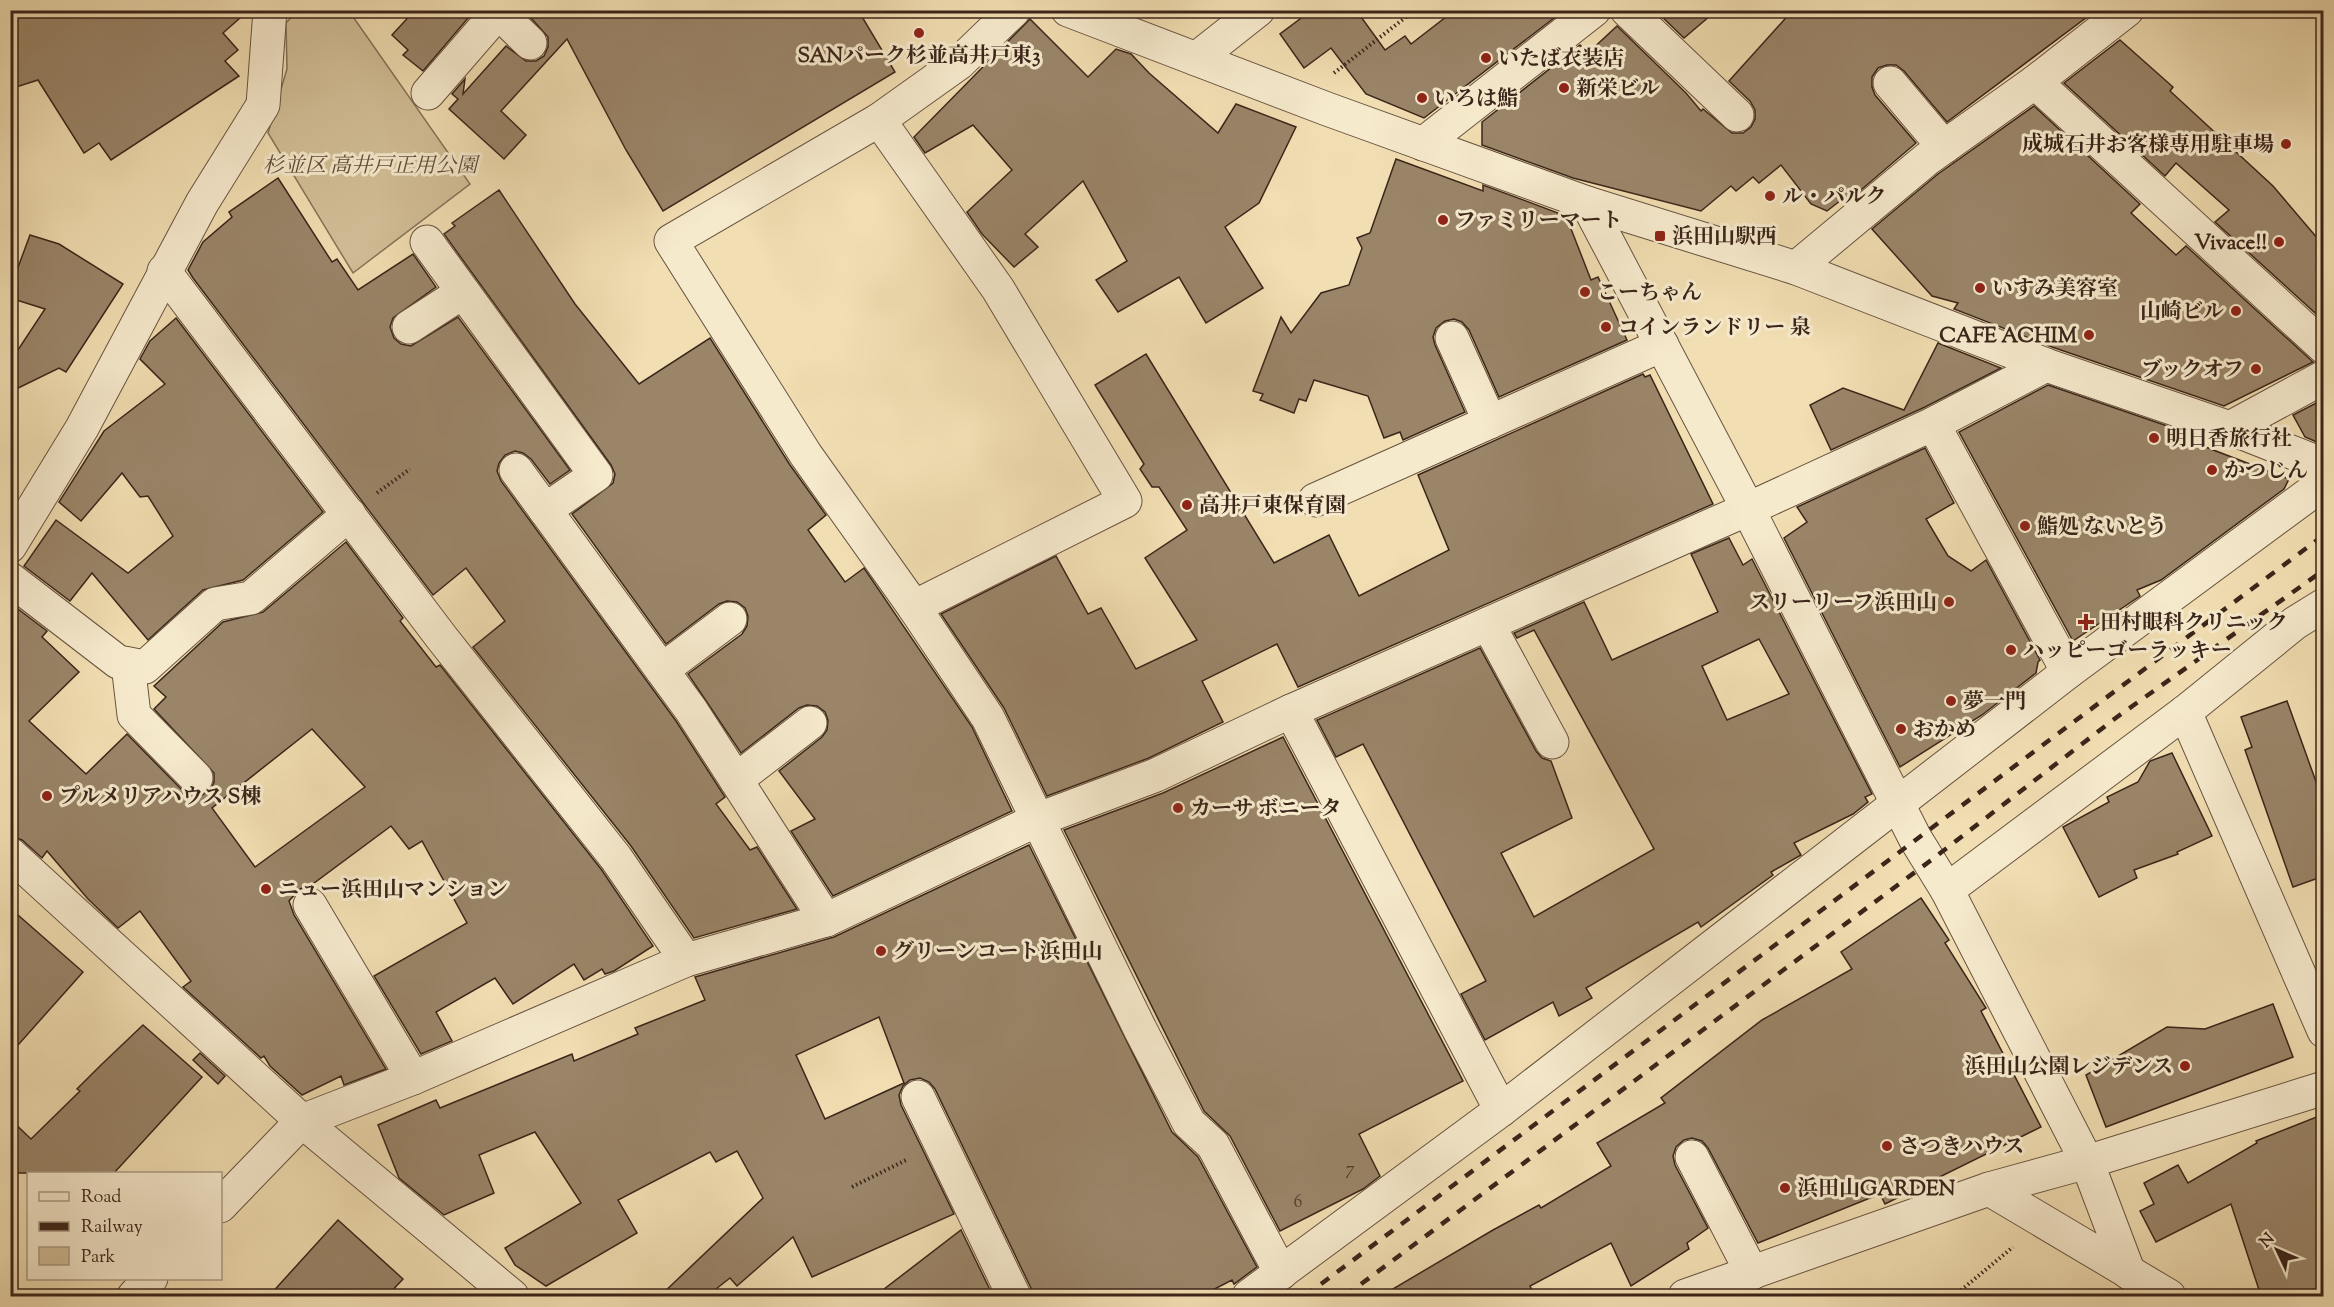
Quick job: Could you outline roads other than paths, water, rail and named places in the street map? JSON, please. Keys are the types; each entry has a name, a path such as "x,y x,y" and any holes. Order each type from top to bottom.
{"street":[{"path":"10,546 82,428 202,203 263,105 270,10"},
{"path":"1014,10 959,63 879,120 671,241 806,455 914,607 988,718 1140,1029 1189,1123 1213,1145 1281,1274"},
{"path":"1068,10 1300,99 1587,203 1796,268 2046,365 2230,428 2324,465"},
{"path":"1196,60 1258,10"},
{"path":"1423,144 1594,10"},
{"path":"1627,10 1737,115"},
{"path":"1796,268 1936,153 2035,82 2127,10"},
{"path":"428,93 499,11 530,43"},
{"path":"2035,82 2324,347"},
{"path":"1890,83 1936,153"},
{"path":"879,120 998,289 1125,501 914,607"},
{"path":"1587,203 1748,509 1900,804 1915,838 1947,890 2087,1162 2129,1273"},
{"path":"427,242 596,475 545,510"},
{"path":"164,271 442,638 616,858 686,960"},
{"path":"409,327 463,292"},
{"path":"1452,338 1491,422"},
{"path":"1315,500 1662,345"},
{"path":"222,1204 302,1121 413,1078 686,960 826,920 1039,819 1156,776 1291,711 1748,509 1933,424 2046,365"},
{"path":"2230,428 2324,377"},
{"path":"1933,424 2068,672"},
{"path":"516,470 662,670 826,920"},
{"path":"1249,1296 1501,1110 2068,672 2324,483"},
{"path":"10,579 118,662 145,667 215,604 251,598 349,514"},
{"path":"1947,890 2186,712 2295,623 2324,605"},
{"path":"662,670 730,619"},
{"path":"1488,624 1552,742"},
{"path":"128,664 134,714 196,778"},
{"path":"1291,711 1501,1110"},
{"path":"2186,712 2324,1031"},
{"path":"736,780 810,723"},
{"path":"10,854 302,1121 512,1296"},
{"path":"310,905 413,1078"},
{"path":"1685,1296 1989,1189 2087,1162 2324,1089"},
{"path":"918,1097 1014,1296"},
{"path":"1683,1163 1742,1276"},
{"path":"1989,1189 2169,1296"},
{"path":"134,1296 149,1280"}],"railway":[{"path":"1305,1296 2324,535"},
{"path":"1345,1296 1930,861 2117,717 2324,570"}],"place":[{"name":"SANパーク杉並高井戸東3","path":"919,33"},
{"name":"いたば衣装店","path":"1486,58"},
{"name":"新栄ビル","path":"1564,88"},
{"name":"いろは鮨","path":"1422,98"},
{"name":"成城石井お客様専用駐車場","path":"2286,144"},
{"name":"ル・パルク","path":"1770,196"},
{"name":"ファミリーマート","path":"1443,220"},
{"name":"浜田山駅西","path":"1660,236"},
{"name":"Vivace!!","path":"2279,242"},
{"name":"いすみ美容室","path":"1980,288"},
{"name":"こーちゃん","path":"1585,292"},
{"name":"山崎ビル","path":"2236,311"},
{"name":"コインランドリー 泉","path":"1606,327"},
{"name":"CAFE ACHIM","path":"2089,335"},
{"name":"ブックオフ","path":"2256,369"},
{"name":"明日香旅行社","path":"2154,438"},
{"name":"かつじん","path":"2212,470"},
{"name":"高井戸東保育園","path":"1187,505"},
{"name":"鮨処 ないとう","path":"2025,526"},
{"name":"スリーリーフ浜田山","path":"1949,602"},
{"name":"田村眼科クリニック","path":"2086,622"},
{"name":"ハッピーゴーラッキー","path":"2011,650"},
{"name":"夢一門","path":"1951,701"},
{"name":"おかめ","path":"1901,729"},
{"name":"プルメリアハウス S棟","path":"47,796"},
{"name":"カーサ ボニータ","path":"1178,808"},
{"name":"ニュー浜田山マンション","path":"266,889"},
{"name":"グリーンコート浜田山","path":"881,951"},
{"name":"浜田山公園レジデンス","path":"2185,1066"},
{"name":"さつきハウス","path":"1887,1146"},
{"name":"浜田山GARDEN","path":"1785,1188"}],"park label":[{"name":"杉並区 高井戸正用公園","path":"370,165"}]}
